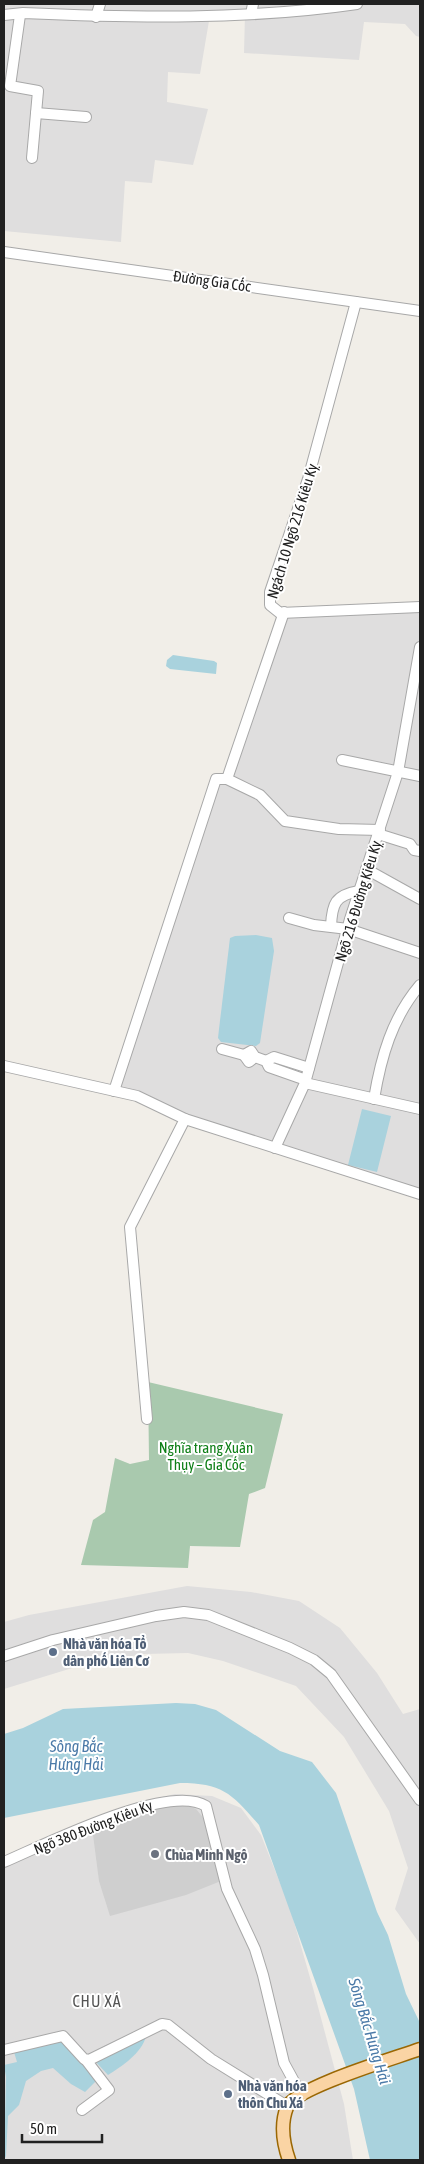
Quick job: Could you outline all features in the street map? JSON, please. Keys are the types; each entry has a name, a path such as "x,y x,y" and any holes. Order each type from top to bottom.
{"main road":[{"path":"289,2160 282,2135 287,2106 292,2100 302,2096 320,2083 420,2049"}],"street":[{"path":"96,17 100,4"},
{"path":"4,15 23,11 96,17 252,9 308,11 357,4"},
{"path":"23,11 7,87 38,91 32,158"},
{"path":"36,113 86,117"},
{"name":"Đường Gia Cốc","path":"4,252 420,311"},
{"name":"Ngách 10 Ngõ 216 Kiêu Kỵ","path":"356,302 308,479 270,592 270,606 273,610 284,612 420,607"},
{"path":"227,779 284,612"},
{"name":"Ngõ 216 Đường Kiêu Kỵ","path":"275,1148 306,1081 359,891 398,772 420,648"},
{"path":"342,760 420,776"},
{"path":"114,1091 213,784 219,777 260,795 285,821 339,829 379,832 410,844 417,852 420,851"},
{"path":"366,870 420,899"},
{"path":"331,926 332,909 335,904 348,893 359,891"},
{"path":"289,918 314,925 348,929 420,954"},
{"path":"374,1099 386,1043 410,998 420,985"},
{"path":"222,1049 244,1055 250,1050 255,1057 266,1061 274,1057 309,1068"},
{"path":"266,1061 268,1067 306,1081 420,1109"},
{"path":"4,1066 137,1096 185,1119 420,1194"},
{"path":"147,1419 130,1227 185,1119"},
{"path":"4,1656 53,1640 156,1616 184,1612 208,1615 290,1648 314,1660 331,1674 420,1800"},
{"name":"Ngõ 380 Đường Kiêu Kỵ","path":"4,1862 86,1827 149,1805 166,1801 190,1800 206,1806 227,1889 255,1949 263,1975 282,2056 302,2096"},
{"path":"86,2060 156,2025 168,2025 211,2059 287,2106"},
{"path":"4,2050 63,2036 86,2060 109,2090 82,2110"}],"shaded area":[{"path":"4,4 420,4 420,37 416,36 405,24 364,22 359,60 244,53 245,14 210,15 200,74 168,72 167,102 208,109 193,165 155,160 152,183 125,181 121,242 4,231"},
{"path":"420,604 420,1194 119,1096 117,1087 215,784 228,777 289,611"},
{"path":"187,1586 251,1592 299,1601 340,1628 377,1673 403,1714 420,1709 420,1944 395,1909 408,1868 389,1811 344,1737 296,1686 223,1661 188,1653 144,1654 82,1665 4,1689 4,1622 29,1615"},
{"path":"175,1794 212,1796 241,1808 261,1835 290,1908 313,1988 344,2104 353,2160 4,2160 4,1857 136,1803"},
{"name":"Chùa Minh Ngộ","path":"185,1805 196,1809 206,1821 221,1881 186,1895 110,1916 99,1881 92,1827 162,1807"}],"green space":[{"name":"Nghĩa trang Xuân Thụy – Gia Cốc","path":"148,1382 283,1414 265,1488 249,1494 240,1547 190,1546 188,1568 81,1565 93,1520 105,1512 115,1458 130,1464 149,1460"}],"water":[{"path":"173,655 214,661 217,663 216,674 170,669 166,666 167,660"},
{"path":"256,935 272,938 274,951 260,1043 256,1046 221,1042 218,1038 230,938"},
{"path":"362,1109 391,1116 377,1172 348,1165"},
{"name":"Sông Bắc Hưng Hải","path":"176,1703 195,1704 216,1710 280,1751 312,1762 336,1793 377,1912 388,1935 406,1994 420,2023 420,2160 370,2160 354,2089 259,1825 226,1792 207,1785 180,1783 4,1818 4,1734 23,1728 63,1709"},
{"path":"146,2036 136,2053 108,2075 94,2060"},
{"path":"65,2039 96,2081 85,2092 71,2084 53,2068 41,2071 26,2081 19,2105 8,2116 6,2156 4,2160 6,2077 4,2065 17,2062 14,2052"}],"place":[{"name":"Nhà văn hóa Tổ dân phố Liên Cơ","path":"53,1652"},
{"name":"Chùa Minh Ngộ","path":"155,1854"},
{"name":"Nhà văn hóa thôn Chu Xá","path":"228,2094"}],"district":[{"name":"CHU XÁ","path":"97,2001"}]}
